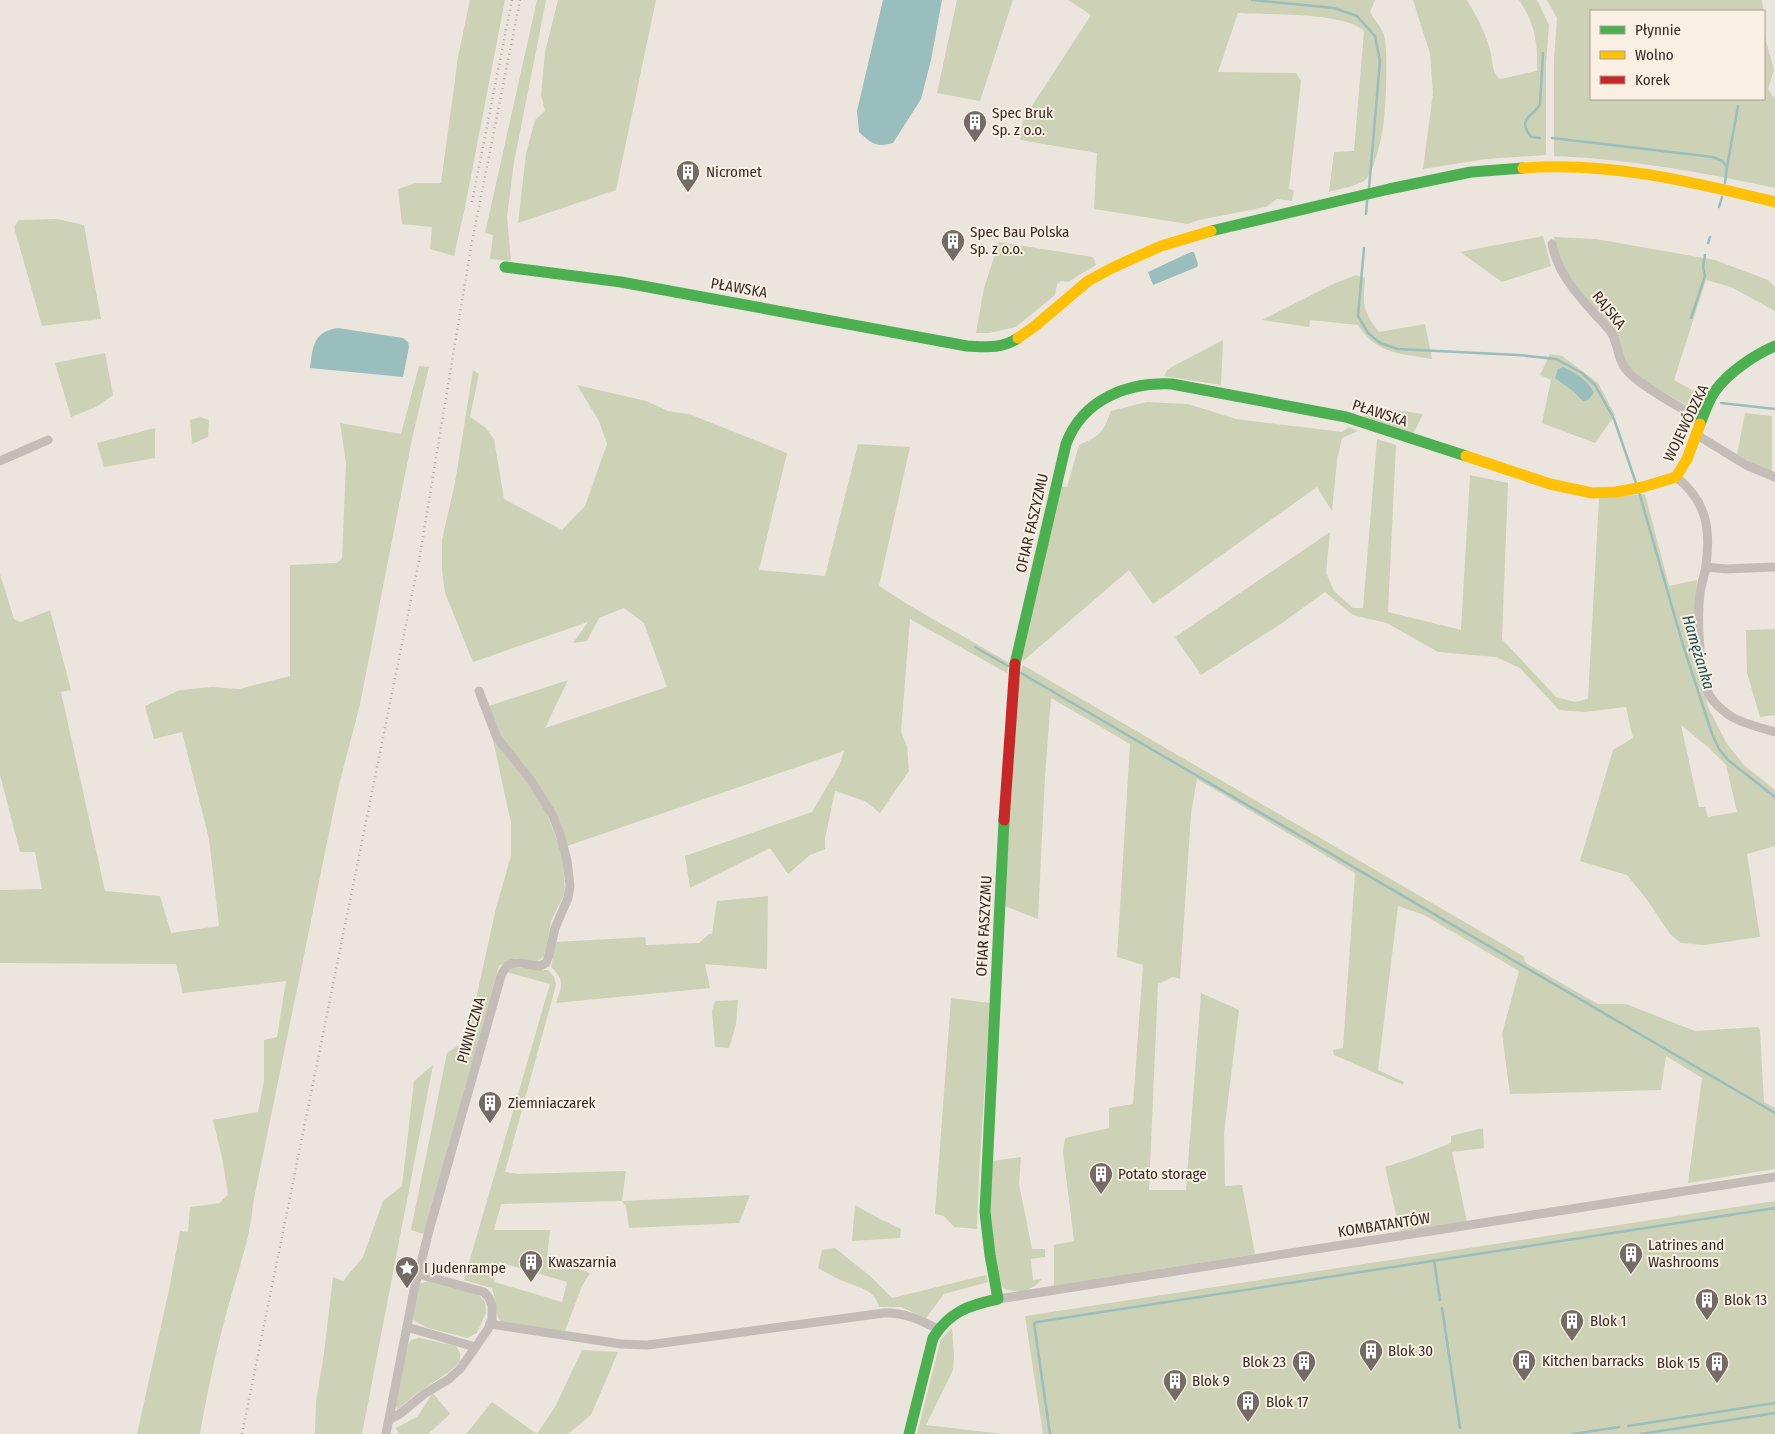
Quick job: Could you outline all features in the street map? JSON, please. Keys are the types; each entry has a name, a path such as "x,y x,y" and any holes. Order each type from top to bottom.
{"street":[{"name":"PŁAWSKA","path":"505,267 621,282 967,346 994,347 1012,342 1088,281 1161,246 1198,234 1389,189 1471,172 1548,166 1627,171 1710,186 1775,202"},
{"name":"RAJSKA","path":"1552,244 1558,267 1588,307 1610,331 1616,341 1625,368 1635,378 1668,400 1702,419"},
{"name":"WOJEWÓDZKA","path":"1642,487 1676,477 1687,459 1702,419 1716,390 1728,377 1757,354 1775,346"},
{"name":"PŁAWSKA","path":"1105,397 1134,386 1156,382 1172,384 1346,417 1533,479 1572,490 1603,493 1642,487"},
{"name":"OFIAR FASZYZMU","path":"998,1299 985,1212 1005,809 1015,665 1062,454 1080,418 1105,397"},
{"path":"1697,435 1746,465 1775,477"},
{"path":"0,461 48,440"},
{"path":"1676,477 1692,492 1702,510 1708,533 1706,567 1700,596 1699,629 1702,662 1710,696 1730,716 1775,732"},
{"path":"1706,567 1720,569 1775,567"},
{"name":"PIWNICZNA","path":"386,1434 418,1274 436,1202 500,976 503,969 511,964 520,962 540,966 546,962 555,928 568,898 570,886 567,861 553,816 532,782 497,738 479,691"},
{"name":"KOMBATANTÓW","path":"998,1299 1775,1178"},
{"path":"389,1420 401,1413 424,1394 449,1379 461,1368 490,1324 492,1315 492,1306 484,1292 418,1274"},
{"path":"909,1434 938,1329 952,1315 974,1304 998,1299"},
{"path":"490,1324 634,1345 672,1342 894,1312 910,1316 938,1329"},
{"path":"407,1327 475,1347"}],"green space":[{"path":"470,0 505,0 454,256 430,249 432,227 402,224 398,189 416,183 441,183 458,57"},
{"path":"537,0 546,0 514,162 507,217 511,261 490,259 493,235 485,233"},
{"path":"558,0 656,0 616,190 518,223 526,154 535,120 545,111 541,95 545,52"},
{"path":"957,0 1013,0 980,101 937,93"},
{"path":"1068,0 1375,0 1370,12 1384,35 1386,89 1382,133 1369,176 1357,184 1329,192 1334,152 1354,151 1364,31 1340,20 1323,17 1238,13 1218,72 1296,73 1301,81 1289,189 1294,190 1292,201 1277,199 1266,207 1199,220 1188,224 1094,209 1097,153 1020,140 1025,109 1030,109 1091,15"},
{"path":"1413,0 1467,0 1484,33 1494,71 1500,79 1537,71 1537,51 1532,26 1519,0 1537,0 1549,25 1546,63 1546,155 1486,159 1423,169 1433,93 1430,54"},
{"path":"1547,0 1762,0 1763,10 1590,10 1590,100 1765,100 1765,28 1766,41 1774,70 1768,89 1775,99 1775,188 1665,167 1610,160 1554,156 1554,60 1557,18"},
{"path":"57,219 84,225 101,319 42,326 14,227 19,220"},
{"path":"1543,236 1551,266 1502,282 1460,252"},
{"path":"1554,237 1596,239 1715,260 1768,280 1775,287 1775,311 1731,287 1706,280 1674,380 1704,397 1690,407 1649,384 1629,367 1621,352 1557,257"},
{"path":"999,242 1093,257 1096,265 1068,282 1061,281 1057,284 1055,295 1016,327 989,333 976,333 984,288"},
{"path":"1356,275 1365,278 1365,307 1369,318 1379,332 1425,324 1432,359 1390,351 1373,342 1358,325 1310,320 1309,327 1262,320 1333,284"},
{"path":"1223,340 1221,385 1164,376 1168,369"},
{"path":"105,353 113,395 96,407 71,417 55,363"},
{"path":"1550,354 1562,356 1598,383 1615,415 1595,443 1542,423 1551,380 1540,375"},
{"path":"419,366 429,367 412,439 360,704 338,789 246,1246 218,1344 200,1434 137,1434 180,1231 188,1232 190,1207 220,1203 228,1194 213,1120 258,1112 264,1081 264,1040 277,1037 286,981 183,993 176,964 0,963 0,890 42,889 35,852 20,852 0,775 0,574 14,619 20,622 50,610 71,690 61,692 105,891 160,896 171,933 219,926 209,839 182,732 154,739 145,706 180,690 213,687 239,689 290,676 290,565 336,563 342,559 346,463 340,423 401,434"},
{"path":"473,370 479,374 470,417 486,428 494,439 504,499 562,530 585,506 607,444 599,421 577,385 646,401 668,411 689,414 787,453 759,570 825,576 858,444 910,447 879,586 1009,663 1007,673 910,619 901,731 907,747 909,771 880,813 865,801 835,791 825,839 825,849 810,855 788,874 770,848 690,888 685,856 812,812 839,766 844,751 567,846 560,821 539,787 500,739 489,706 568,680 545,728 667,687 644,623 624,608 599,618 587,641 573,643 588,622 473,662 445,593 442,571 442,540 455,483"},
{"path":"1147,402 1188,404 1236,419 1342,432 1349,427 1358,431 1342,438 1337,460 1332,511 1317,487 1153,604 1129,570 1023,661 1022,656 1061,486 1067,487 1079,445 1100,433 1111,411"},
{"path":"1371,403 1374,407 1423,414 1413,434 1362,416"},
{"path":"1745,413 1772,416 1772,473 1737,455"},
{"path":"200,417 209,420 208,437 192,444 190,420"},
{"path":"155,428 155,458 104,467 97,443"},
{"path":"1377,439 1396,445 1388,612 1461,630 1470,475 1508,483 1502,639 1556,697 1575,702 1588,699 1599,498 1645,494 1669,586 1697,580 1695,606 1697,652 1708,707 1727,744 1744,765 1775,790 1775,846 1747,854 1760,937 1704,945 1681,943 1670,934 1645,897 1627,875 1580,861 1613,750 1633,738 1626,707 1584,712 1559,710 1520,668 1496,657 1438,652 1387,623 1353,615 1325,592 1282,623 1201,675 1175,637 1330,532 1326,573 1334,591 1353,608 1363,608","holes":["1681,725 1726,765 1737,812 1708,817 1705,807 1699,807"]},
{"path":"1775,629 1775,715 1760,717 1747,673 1746,630"},
{"path":"1023,665 1523,956 1526,963 1598,1004 1626,1004 1695,1031 1758,1027 1760,1030 1764,1102 1775,1108 1775,1169 1688,1183 1702,1078 1666,1056 1661,1090 1510,1094 1502,1034 1519,971 1424,915 1398,906 1378,1070 1404,1082 1403,1085 1334,1055 1333,1050 1343,1048 1355,873 1197,779 1191,814 1180,979 1173,977 1158,984 1149,1190 1186,1190 1201,993 1239,1010 1224,1133 1225,1186 1242,1185 1255,1254 1054,1286 1054,1245 1074,1241 1063,1152 1065,1138 1109,1128 1109,1108 1133,1104 1143,965 1117,957 1130,744 1051,698 1038,919 1002,905 1018,682"},
{"path":"493,740 542,802 556,837 563,862 565,893 551,921 545,955 537,962 515,958 499,966 424,1234 411,1230 447,1053 467,1040 496,908 511,856 511,823"},
{"path":"768,896 767,969 705,964 710,988 556,1003 561,984 559,976 551,967 556,942 645,937 646,945 699,943 709,934 712,934 717,901"},
{"path":"514,967 548,970 554,977 556,985 505,1172 519,1174 626,1171 622,1201 501,1204 494,1230 550,1230 547,1258 590,1273 582,1286 565,1331 501,1322 497,1315 492,1288 464,1280 550,984 506,972","holes":["499,1262 567,1282 562,1302 494,1282"]},
{"path":"951,998 990,1003 977,1229 954,1227 944,1216 935,1214"},
{"path":"738,1000 736,1024 729,1048 715,1047 712,1011 715,1001"},
{"path":"433,1065 362,1434 315,1434 316,1402 333,1277 343,1281 363,1257 383,1201 402,1186 414,1081"},
{"path":"1483,1128 1484,1148 1452,1152 1467,1222 1400,1231 1385,1167 1451,1143 1451,1136"},
{"path":"1021,1157 1019,1184 1032,1249 1045,1249 1045,1257 1031,1259 1033,1280 1042,1279 1034,1287 1015,1291 1004,1289 997,1277 993,1262 990,1227 990,1191 992,1161"},
{"path":"750,1195 739,1223 629,1228 626,1206 622,1201"},
{"path":"1775,1201 1775,1434 1043,1434 1025,1316"},
{"path":"855,1205 901,1229 900,1238 852,1241"},
{"path":"835,1248 870,1276 892,1298 986,1275 988,1282 944,1294 926,1318 901,1307 879,1307 874,1297 866,1290 818,1268 822,1250"},
{"path":"432,1281 478,1294 485,1302 486,1313 477,1333 467,1338 428,1328 413,1320 417,1288 421,1283"},
{"path":"952,1328 953,1370 926,1425 1003,1434 917,1434 941,1339"},
{"path":"419,1338 456,1346 460,1353 460,1362 397,1410 396,1405 405,1350 411,1340"},
{"path":"582,1350 618,1352 591,1415 568,1434 537,1434 555,1407"},
{"path":"433,1393 450,1414 428,1434 399,1434 396,1428 417,1417"},
{"path":"492,1402 537,1434 466,1434"}],"water":[{"path":"883,0 942,0 931,60 921,99 893,143 878,145 859,132 857,111"},
{"path":"1194,252 1198,264 1197,267 1153,285 1148,272"},
{"path":"338,328 403,338 408,342 409,347 403,377 310,368 316,341 323,333"},
{"path":"1563,367 1577,374 1588,384 1594,393 1588,400 1583,401 1555,378 1558,369"}],"waterway":[{"path":"1252,0 1334,8 1357,16 1375,36 1380,61 1369,188"},
{"path":"1540,138 1531,137 1525,125 1528,118 1540,104 1543,53"},
{"path":"1727,167 1738,106"},
{"path":"1552,138 1713,157 1722,161 1727,167 1725,183"},
{"path":"1719,207 1722,197"},
{"path":"1366,214 1367,200"},
{"path":"1708,243 1710,237"},
{"path":"1364,248 1358,316 1368,333 1380,343 1398,349 1518,355 1556,359 1582,373 1595,385 1614,419 1636,483"},
{"path":"1691,318 1705,276 1703,267 1705,255"},
{"path":"1721,403 1775,409"},
{"name":"Hamężanka","path":"1639,492 1683,645 1712,734 1719,749 1728,760 1775,797"},
{"path":"975,647 1008,666"},
{"path":"1021,673 1775,1113"},
{"path":"1050,1434 1034,1323 1037,1322 1775,1208"},
{"path":"1434,1260 1440,1300"},
{"path":"1442,1308 1460,1428"},
{"path":"1628,1426 1775,1403"},
{"path":"1641,1434 1775,1413"},
{"path":"1573,1434 1619,1427"}],"railway":[{"path":"472,202 512,0"},
{"path":"242,1434 420,555 471,247 520,0"}],"traffic: fast":[{"path":"1211,231 1389,189 1471,172 1523,168"},
{"path":"505,267 621,282 967,346 1000,346 1018,338"},
{"path":"1700,424 1710,399 1727,377 1759,354 1775,346"},
{"path":"1015,664 1066,444 1083,415 1108,396 1139,386 1172,384 1346,417 1466,456"},
{"path":"909,1434 933,1338 946,1322 961,1311 998,1299 985,1212 1004,820"}],"traffic: slow":[{"path":"1523,168 1555,167 1618,170 1713,187 1775,202"},
{"path":"1018,338 1088,281 1161,246 1211,231"},
{"path":"1466,456 1550,484 1592,493 1616,492 1643,487 1676,477 1687,459 1700,424"}],"traffic: jam":[{"path":"1004,820 1015,664"}],"place":[{"name":"Spec Bruk Sp. z o.o.","path":"975,143"},
{"name":"Nicromet","path":"688,193"},
{"name":"Spec Bau Polska Sp. z o.o.","path":"953,262"},
{"name":"Ziemniaczarek","path":"490,1124"},
{"name":"Potato storage","path":"1101,1195"},
{"name":"Latrines and Washrooms","path":"1631,1275"},
{"name":"Kwaszarnia","path":"531,1283"},
{"name":"I Judenrampe","path":"407,1289"},
{"name":"Blok 13","path":"1707,1321"},
{"name":"Blok 1","path":"1572,1342"},
{"name":"Blok 30","path":"1371,1372"},
{"name":"Kitchen barracks","path":"1524,1382"},
{"name":"Blok 23","path":"1304,1383"},
{"name":"Blok 15","path":"1717,1384"},
{"name":"Blok 9","path":"1175,1402"},
{"name":"Blok 17","path":"1248,1423"}]}
